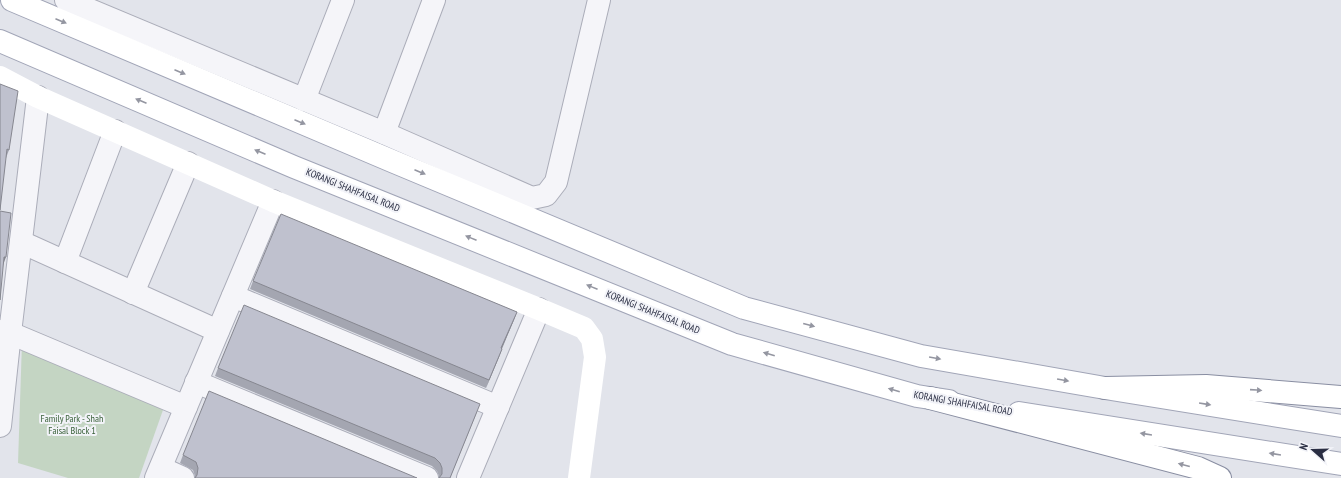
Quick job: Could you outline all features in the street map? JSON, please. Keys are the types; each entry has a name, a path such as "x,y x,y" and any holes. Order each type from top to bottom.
{"main road":[{"path":"12,0 37,5 744,308 922,356 1105,388 1341,426"},
{"name":"KORANGI SHAHFAISAL ROAD","path":"0,41 294,167 732,344 917,396 1341,464"},
{"path":"0,77 38,97 273,201 584,328 592,339 595,357 579,478"},
{"path":"1105,388 1206,386 1341,396"},
{"path":"930,398 1198,468 1220,478"}],"street":[{"path":"66,0 384,133 532,198 546,195 556,182 598,0"},
{"path":"304,100 342,0"},
{"path":"384,133 434,0"},
{"path":"0,426 5,332 21,242 38,97"},
{"path":"64,262 115,131"},
{"path":"133,293 188,163"},
{"path":"183,478 158,473 273,201"},
{"path":"21,242 218,331"},
{"path":"233,296 498,407"},
{"path":"468,478 539,309"},
{"path":"5,332 186,407"},
{"path":"196,382 427,478"}],"green space":[{"name":"Family Park - Shah Faisal Block 1","path":"22,342 163,410 139,478 68,478 18,463"}],"building":[{"path":"0,84 18,91 9,150 7,149 0,210"},
{"path":"0,211 11,213 6,257 4,257 0,300"},
{"path":"281,214 517,312 489,380 253,281"},
{"path":"244,305 480,404 450,478 439,478 442,474 442,468 440,463 435,458 218,368"},
{"path":"209,391 417,478 195,478 198,468 196,462 183,455"}]}
